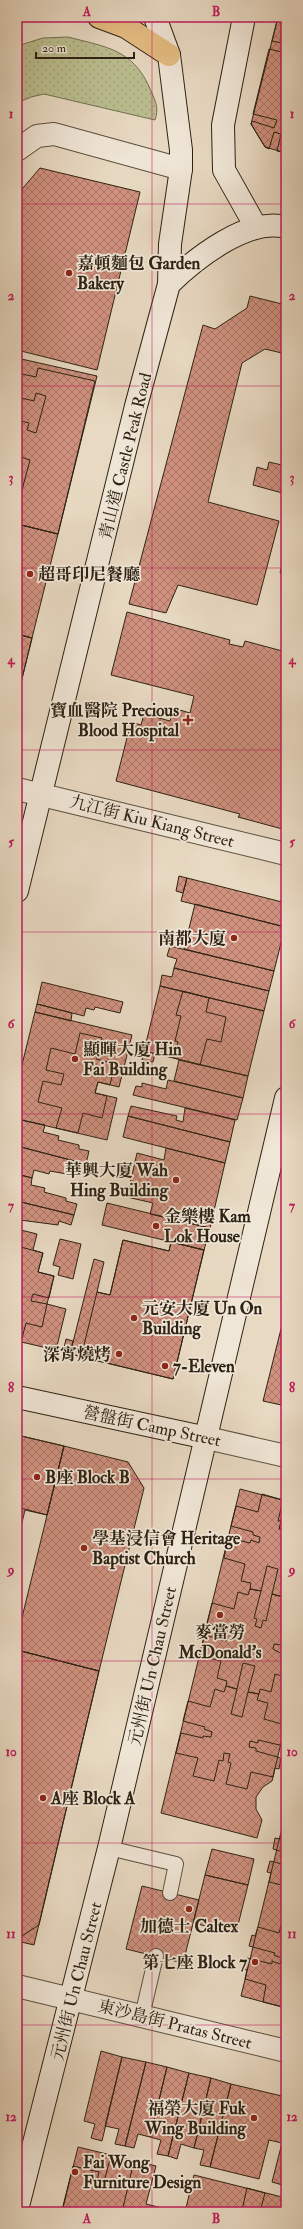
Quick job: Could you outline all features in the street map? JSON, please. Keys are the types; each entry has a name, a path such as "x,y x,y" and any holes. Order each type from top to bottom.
{"main road":[{"path":"99,17 126,27 169,55"},
{"name":"青山道 Castle Peak Road","path":"17,891 136,406 169,284 170,244 181,169 181,150 169,55 155,17"},
{"path":"244,17 223,125 224,170 256,227"},
{"path":"17,150 36,136 54,134 181,169"},
{"path":"169,284 208,250 256,227 286,226"},
{"name":"九江街 Kiu Kiang Street","path":"17,789 286,854"},
{"name":"元州街 Un Chau Street","path":"17,2210 72,1999 109,1848 207,1438 286,1098"},
{"name":"營盤街 Camp Street","path":"17,1397 286,1456"},
{"name":"東沙島街 Pratas Street","path":"17,1986 286,2050"}],"lane":[{"path":"109,1848 176,1864 170,1893"},
{"path":"142,2016 156,1956"}],"green space":[{"path":"68,37 106,47 127,58 136,66 144,77 156,102 157,112 155,120 44,94 31,97 17,103 17,46 43,38"}],"building":[{"path":"278,17 286,17 286,153 265,147 251,124"},
{"path":"278,17 286,17 286,44 272,41"},
{"path":"269,49 286,53 286,122 283,129 286,129 286,153 277,151 281,134 274,132 269,149 265,147 251,124 252,121 274,128 277,120 253,114"},
{"name":"嘉頓麵包 Garden Bakery","path":"40,168 140,192 97,370 17,350 17,195"},
{"path":"250,296 286,305 286,354 265,349 242,363 208,502 279,521 257,605 178,585 166,613 129,604 203,325 215,329 247,308"},
{"path":"17,358 97,376 58,534 17,524"},
{"path":"38,368 95,381 58,534 17,524 17,489 22,490 30,460 21,457 17,466 17,420 29,423 27,430 36,433 46,396 36,393 34,401 17,397 17,373 36,377"},
{"path":"269,462 286,466 286,494 253,485 257,467 267,470"},
{"path":"17,524 58,534 32,638 17,634"},
{"path":"286,550 286,574 280,573"},
{"name":"寶血醫院 Precious Blood Hospital","path":"127,612 230,640 229,644 243,647 245,641 286,652 286,830 238,817 240,814 116,781 131,722 141,725 144,714 170,721 173,708 190,713 194,696 111,675"},
{"path":"17,634 32,638 17,699"},
{"path":"17,634 32,638 17,699"},
{"path":"179,876 187,878 183,893 176,891"},
{"path":"187,878 286,903 285,927 181,901"},
{"name":"南都大廈","path":"195,904 285,927 274,971 184,949"},
{"path":"170,946 274,971 269,991 174,968 177,959 167,956"},
{"path":"174,968 269,991 264,1011 160,986 162,975 172,977"},
{"path":"42,982 123,1002 120,1013 95,1007 94,1010 86,1008 84,1016 37,1004"},
{"path":"160,986 264,1011 248,1076 144,1051"},
{"path":"183,991 209,998 206,1012 226,1017 221,1042 207,1039 200,1065 174,1058 178,1042 175,1041 181,1016 176,1015"},
{"path":"37,1004 72,1013 71,1021 35,1012"},
{"name":"顯暉大廈 Hin Fai Building","path":"35,1012 132,1035 119,1087 98,1082 95,1093 117,1098 107,1140 17,1119 17,1085"},
{"path":"80,1033 102,1038 96,1059 115,1064 110,1085 98,1082 95,1093 107,1096 102,1118 83,1113 78,1133 56,1128 62,1108 38,1102 43,1081 61,1085 64,1074 46,1070 51,1048 75,1054"},
{"path":"144,1051 155,1054 153,1062 142,1060"},
{"path":"179,1060 248,1076 243,1098 174,1081"},
{"path":"168,1080 243,1098 237,1120 133,1095 136,1086 142,1087 142,1083 166,1089"},
{"path":"131,1106 177,1116 176,1120 183,1122 185,1108 235,1120 230,1142 128,1116"},
{"path":"128,1116 230,1142 225,1163 123,1137"},
{"path":"17,1119 45,1125 43,1132 59,1136 58,1140 79,1145 79,1149 89,1151 86,1164 17,1146"},
{"path":"17,1146 86,1164 84,1174 73,1171 72,1175 50,1171 49,1174 34,1170 32,1178 17,1174"},
{"name":"華興大廈 Wah Hing Building","path":"166,1148 225,1163 210,1228 150,1214 153,1203 127,1197 137,1153 164,1160"},
{"path":"17,1174 32,1178 31,1185 45,1188 44,1192 66,1198 66,1201 77,1204 74,1215 17,1201"},
{"path":"17,1201 74,1215 71,1225 59,1221 58,1225 20,1220 17,1229"},
{"name":"金樂樓 Kam Lok House","path":"107,1203 210,1228 204,1250 102,1225"},
{"path":"17,1229 37,1234 33,1250 43,1253 38,1272 54,1276 47,1304 66,1309 56,1350 17,1341"},
{"path":"60,1239 81,1244 73,1279 58,1275 60,1267 53,1265"},
{"name":"元安大廈 Un On Building","path":"123,1240 169,1251 171,1242 204,1250 173,1379 81,1357 97,1292 110,1295"},
{"name":"元安大廈 Un On Building","path":"123,1240 169,1251 171,1242 204,1250 173,1379 70,1354 94,1259 104,1262 97,1292 110,1295"},
{"path":"17,1246 43,1253 38,1272 54,1276 49,1298 33,1294 31,1301 47,1304 42,1327 26,1323 21,1342 17,1341"},
{"path":"283,1321 286,1322 286,1406 263,1401"},
{"path":"66,1339 73,1341 70,1354 63,1352"},
{"name":"B座 Block B","path":"17,1435 64,1446 47,1515 17,1507"},
{"name":"B座 Block B","path":"17,1435 64,1446 47,1515 25,1510 17,1543"},
{"name":"學基浸信會 Heritage Baptist Church","path":"64,1446 128,1462 144,1488 99,1671 17,1650 17,1638"},
{"path":"240,1489 286,1501 286,1722 272,1781 263,1787 256,1797 256,1809 262,1820 257,1838 161,1813"},
{"path":"262,1494 283,1500 278,1521 281,1521 279,1529 285,1530 286,1525 286,1592 284,1592 283,1597 272,1594 278,1569 267,1566 261,1591 250,1589 251,1583 241,1581 245,1564 224,1558 228,1538 250,1543 251,1540 259,1543 260,1537 253,1535 253,1532 231,1526 236,1506 258,1512"},
{"path":"250,1589 261,1591 254,1618 257,1619 255,1626 261,1628 263,1620 266,1621 272,1594 283,1597 281,1603 286,1604 286,1643 283,1643 282,1645 274,1644 273,1649 286,1656 286,1677 275,1674 271,1692 260,1689 259,1694 248,1692 255,1666 243,1663 237,1689 226,1686 227,1681 217,1678 221,1661 199,1655 205,1635 226,1641 227,1638 235,1640 236,1635 228,1632 229,1629 207,1623 212,1603 234,1609 238,1592 248,1595"},
{"name":"A座 Block A","path":"17,1650 99,1671 39,1925 17,1939"},
{"name":"A座 Block A","path":"17,1650 99,1671 34,1945 17,1941"},
{"path":"226,1686 237,1689 231,1714 242,1717 248,1692 259,1694 257,1700 268,1703 264,1719 285,1725 283,1734 286,1735 284,1746 258,1740 258,1743 250,1741 249,1747 256,1748 256,1751 281,1758 279,1769 275,1768 273,1777 251,1772 247,1789 226,1784 231,1763 228,1762 230,1754 224,1753 223,1761 219,1760 214,1781 193,1776 198,1758 176,1753 181,1733 203,1738 203,1736 211,1737 212,1732 204,1729 205,1727 183,1721 188,1701 210,1707 215,1689 224,1692"},
{"path":"286,1826 286,2008 241,1996 282,1828"},
{"path":"282,1830 286,1831 286,1853 273,1849 275,1838 280,1839"},
{"path":"212,1849 254,1859 248,1885 205,1875"},
{"path":"270,1861 286,1865 286,1886 269,1882 271,1873 267,1872"},
{"path":"205,1875 248,1885 236,1933 193,1923"},
{"path":"142,1886 199,1900 183,1963 126,1949"},
{"name":"第七座 Block 7","path":"284,1915 286,1916 286,1997 283,2007 263,2002 266,1985 245,1979 247,1970 243,1969 247,1958 272,1964 272,1961 280,1964 282,1958 274,1955 275,1953 249,1946 252,1935 255,1936 258,1927 279,1933"},
{"path":"101,2051 122,2057 102,2141 91,2138 95,2124 84,2121"},
{"path":"122,2057 146,2062 125,2146 115,2144 119,2129 105,2126"},
{"path":"146,2062 167,2067 150,2137 138,2134 134,2148 125,2146"},
{"path":"167,2067 189,2073 168,2156 157,2154 161,2140 150,2137"},
{"path":"189,2073 211,2078 194,2148 181,2144 177,2159 168,2156"},
{"path":"211,2078 231,2084 210,2167 200,2165 204,2150 194,2148"},
{"name":"福榮大廈 Fuk Wing Building","path":"231,2084 286,2097 286,2186 272,2182 282,2143 269,2140 259,2179 210,2167"},
{"path":"78,2147 156,2166 146,2204 170,2210 169,2212 62,2212"},
{"path":"111,2155 134,2161 122,2212 97,2212 98,2210 90,2208 89,2212 62,2210 73,2166 99,2172 97,2181 104,2182"},
{"path":"194,2175 286,2198 286,2212 185,2212"},
{"path":"247,2188 265,2193 260,2212 233,2212 234,2208 242,2210"}],"place":[{"name":"嘉頓麵包 Garden Bakery","path":"69,273"},
{"name":"超哥印尼餐廳","path":"30,574"},
{"name":"寶血醫院 Precious Blood Hospital","path":"188,720"},
{"name":"南都大廈","path":"234,938"},
{"name":"顯暉大廈 Hin Fai Building","path":"75,1059"},
{"name":"華興大廈 Wah Hing Building","path":"176,1180"},
{"name":"金樂樓 Kam Lok House","path":"156,1226"},
{"name":"元安大廈 Un On Building","path":"134,1318"},
{"name":"深宵燒烤","path":"119,1354"},
{"name":"7-Eleven","path":"165,1366"},
{"name":"B座 Block B","path":"37,1477"},
{"name":"學基浸信會 Heritage Baptist Church","path":"84,1548"},
{"name":"麥當勞 McDonald's","path":"220,1615"},
{"name":"A座 Block A","path":"43,1798"},
{"name":"加德士 Caltex","path":"189,1909"},
{"name":"第七座 Block 7","path":"255,1962"},
{"name":"福榮大廈 Fuk Wing Building","path":"254,2118"},
{"name":"Fai Wong Furniture Design","path":"75,2172"}]}
